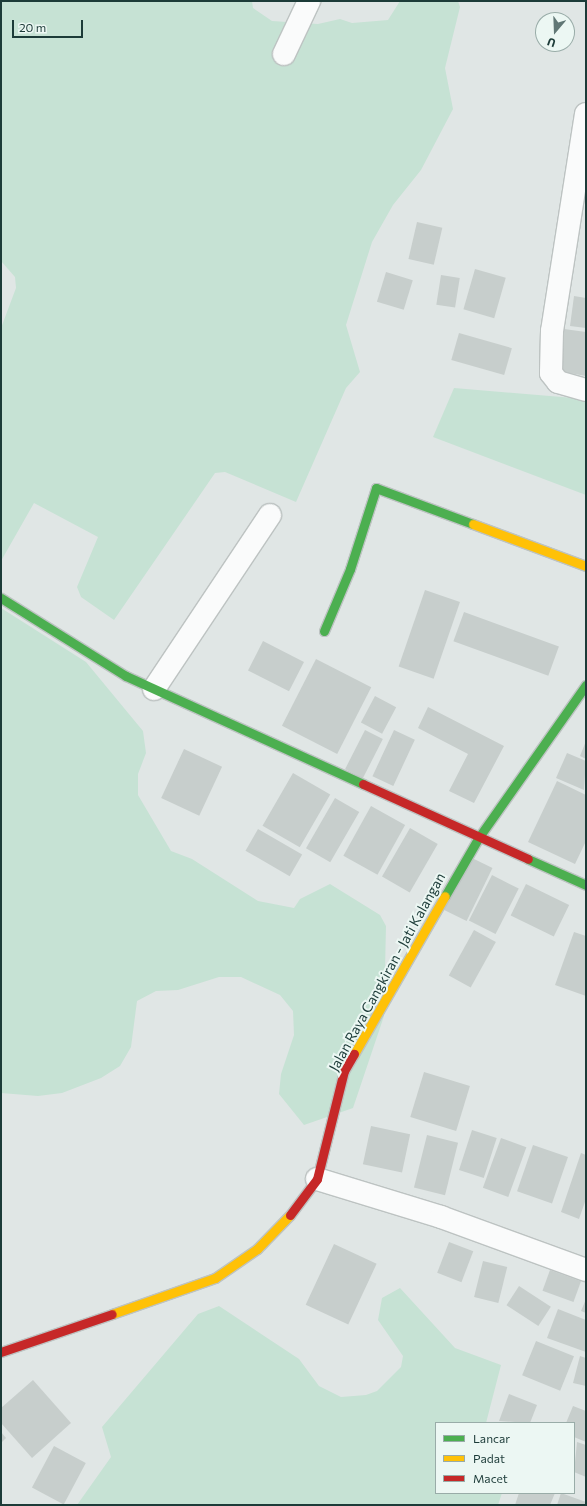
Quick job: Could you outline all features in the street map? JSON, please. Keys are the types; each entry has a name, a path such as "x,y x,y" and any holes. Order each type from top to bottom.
{"street":[{"path":"284,54 310,1"},
{"path":"586,114 552,331 551,374 558,382 586,390"},
{"path":"324,631 350,569 376,488 586,566"},
{"path":"154,689 270,515"},
{"path":"1,598 126,676 586,885"},
{"name":"Jalan Raya Cangkiran - Jati Kalangan","path":"1,1352 215,1278 257,1249 288,1217 317,1179 344,1071 479,837 586,684"},
{"path":"317,1179 441,1217 586,1270"}],"green space":[{"path":"1,1 252,1 253,8 272,21 318,24 340,19 352,23 388,20 400,1 458,1 460,7 445,68 453,109 421,170 393,205 372,242 346,325 360,372 346,388 296,502 225,472 215,473 114,620 81,597 77,587 98,537 34,503 1,561 1,328 16,288 15,277 1,261"},
{"path":"454,388 586,399 586,495 433,437"},
{"path":"1,608 86,662 143,731 146,753 138,774 138,795 171,851 192,859 258,901 294,908 300,899 330,884 380,915 386,926 384,1016 353,1108 304,1125 279,1094 281,1074 294,1035 293,1011 280,995 241,977 219,977 178,990 156,991 137,1001 131,1047 120,1066 101,1078 62,1093 38,1096 1,1093"},
{"path":"400,1288 455,1348 501,1365 486,1422 435,1422 435,1494 502,1494 498,1505 77,1505 111,1457 102,1427 198,1314 219,1306 299,1359 319,1386 341,1397 366,1395 377,1391 401,1367 403,1356 378,1320 382,1298"}],"building":[{"path":"417,222 442,228 434,265 408,259"},
{"path":"475,269 506,278 494,318 463,309"},
{"path":"386,272 413,280 404,310 377,302"},
{"path":"441,275 460,278 455,308 436,305"},
{"path":"574,296 586,298 586,328 570,326"},
{"path":"564,329 586,332 586,376 558,371"},
{"path":"459,333 512,348 504,375 451,360"},
{"path":"425,590 460,602 434,679 399,667"},
{"path":"464,612 559,647 548,676 453,641"},
{"path":"263,641 304,662 289,691 248,670"},
{"path":"316,659 371,687 337,754 282,726"},
{"path":"375,696 396,707 382,734 361,722"},
{"path":"428,707 504,746 474,803 449,791 468,754 418,728"},
{"path":"365,730 383,739 363,778 345,769"},
{"path":"394,730 415,740 393,786 372,776"},
{"path":"586,741 586,759 580,756"},
{"path":"184,749 222,767 199,816 161,798"},
{"path":"567,753 586,761 584,790 556,778"},
{"path":"293,773 330,794 300,847 262,826"},
{"path":"557,781 586,795 586,841 575,864 528,842"},
{"path":"335,798 359,812 330,862 306,848"},
{"path":"371,806 405,825 377,875 343,856"},
{"path":"410,828 438,844 410,892 382,876"},
{"path":"258,829 302,854 290,876 246,851"},
{"path":"470,857 492,868 467,921 444,910"},
{"path":"492,875 519,889 496,934 469,920"},
{"path":"526,884 569,905 554,936 511,915"},
{"path":"474,930 496,942 471,988 449,975"},
{"path":"574,932 586,936 586,996 555,985"},
{"path":"424,1072 470,1086 456,1131 410,1117"},
{"path":"371,1126 410,1134 402,1172 363,1164"},
{"path":"472,1130 497,1138 484,1178 459,1170"},
{"path":"427,1135 458,1143 445,1195 414,1187"},
{"path":"501,1138 526,1147 508,1197 483,1188"},
{"path":"533,1145 568,1157 552,1203 517,1191"},
{"path":"581,1153 586,1155 586,1199 579,1219 561,1212"},
{"path":"449,1242 473,1251 461,1282 437,1273"},
{"path":"334,1244 377,1264 348,1325 306,1305"},
{"path":"483,1261 507,1267 498,1303 474,1297"},
{"path":"550,1270 581,1281 573,1302 542,1291"},
{"path":"519,1286 551,1307 538,1326 506,1305"},
{"path":"586,1299 586,1313 581,1311"},
{"path":"558,1309 586,1320 586,1352 547,1338"},
{"path":"536,1341 574,1356 560,1391 522,1375"},
{"path":"580,1356 586,1358 586,1386 573,1383"},
{"path":"33,1380 71,1423 32,1458 1,1423 1,1408"},
{"path":"509,1394 537,1405 530,1422 499,1421"},
{"path":"573,1406 586,1411 586,1442 575,1437 575,1422 566,1422"},
{"path":"1,1432 6,1438 1,1443"},
{"path":"577,1442 586,1445 586,1477 575,1472"},
{"path":"54,1446 86,1463 64,1504 32,1487"},
{"path":"519,1494 555,1494 550,1505 515,1505"},
{"path":"561,1494 586,1502 586,1505 557,1505"}],"traffic: fast":[{"path":"324,631 350,569 376,488 473,524"},
{"path":"1,598 126,676 363,784"},
{"path":"445,896 479,837 586,685"},
{"path":"528,859 586,885"}],"traffic: slow":[{"path":"473,524 586,566"},
{"path":"354,1054 445,896"},
{"path":"112,1314 215,1278 257,1249 290,1215"}],"traffic: jam":[{"path":"363,784 528,859"},
{"path":"290,1215 317,1179 344,1071 354,1054"},
{"path":"1,1352 112,1314"}]}
